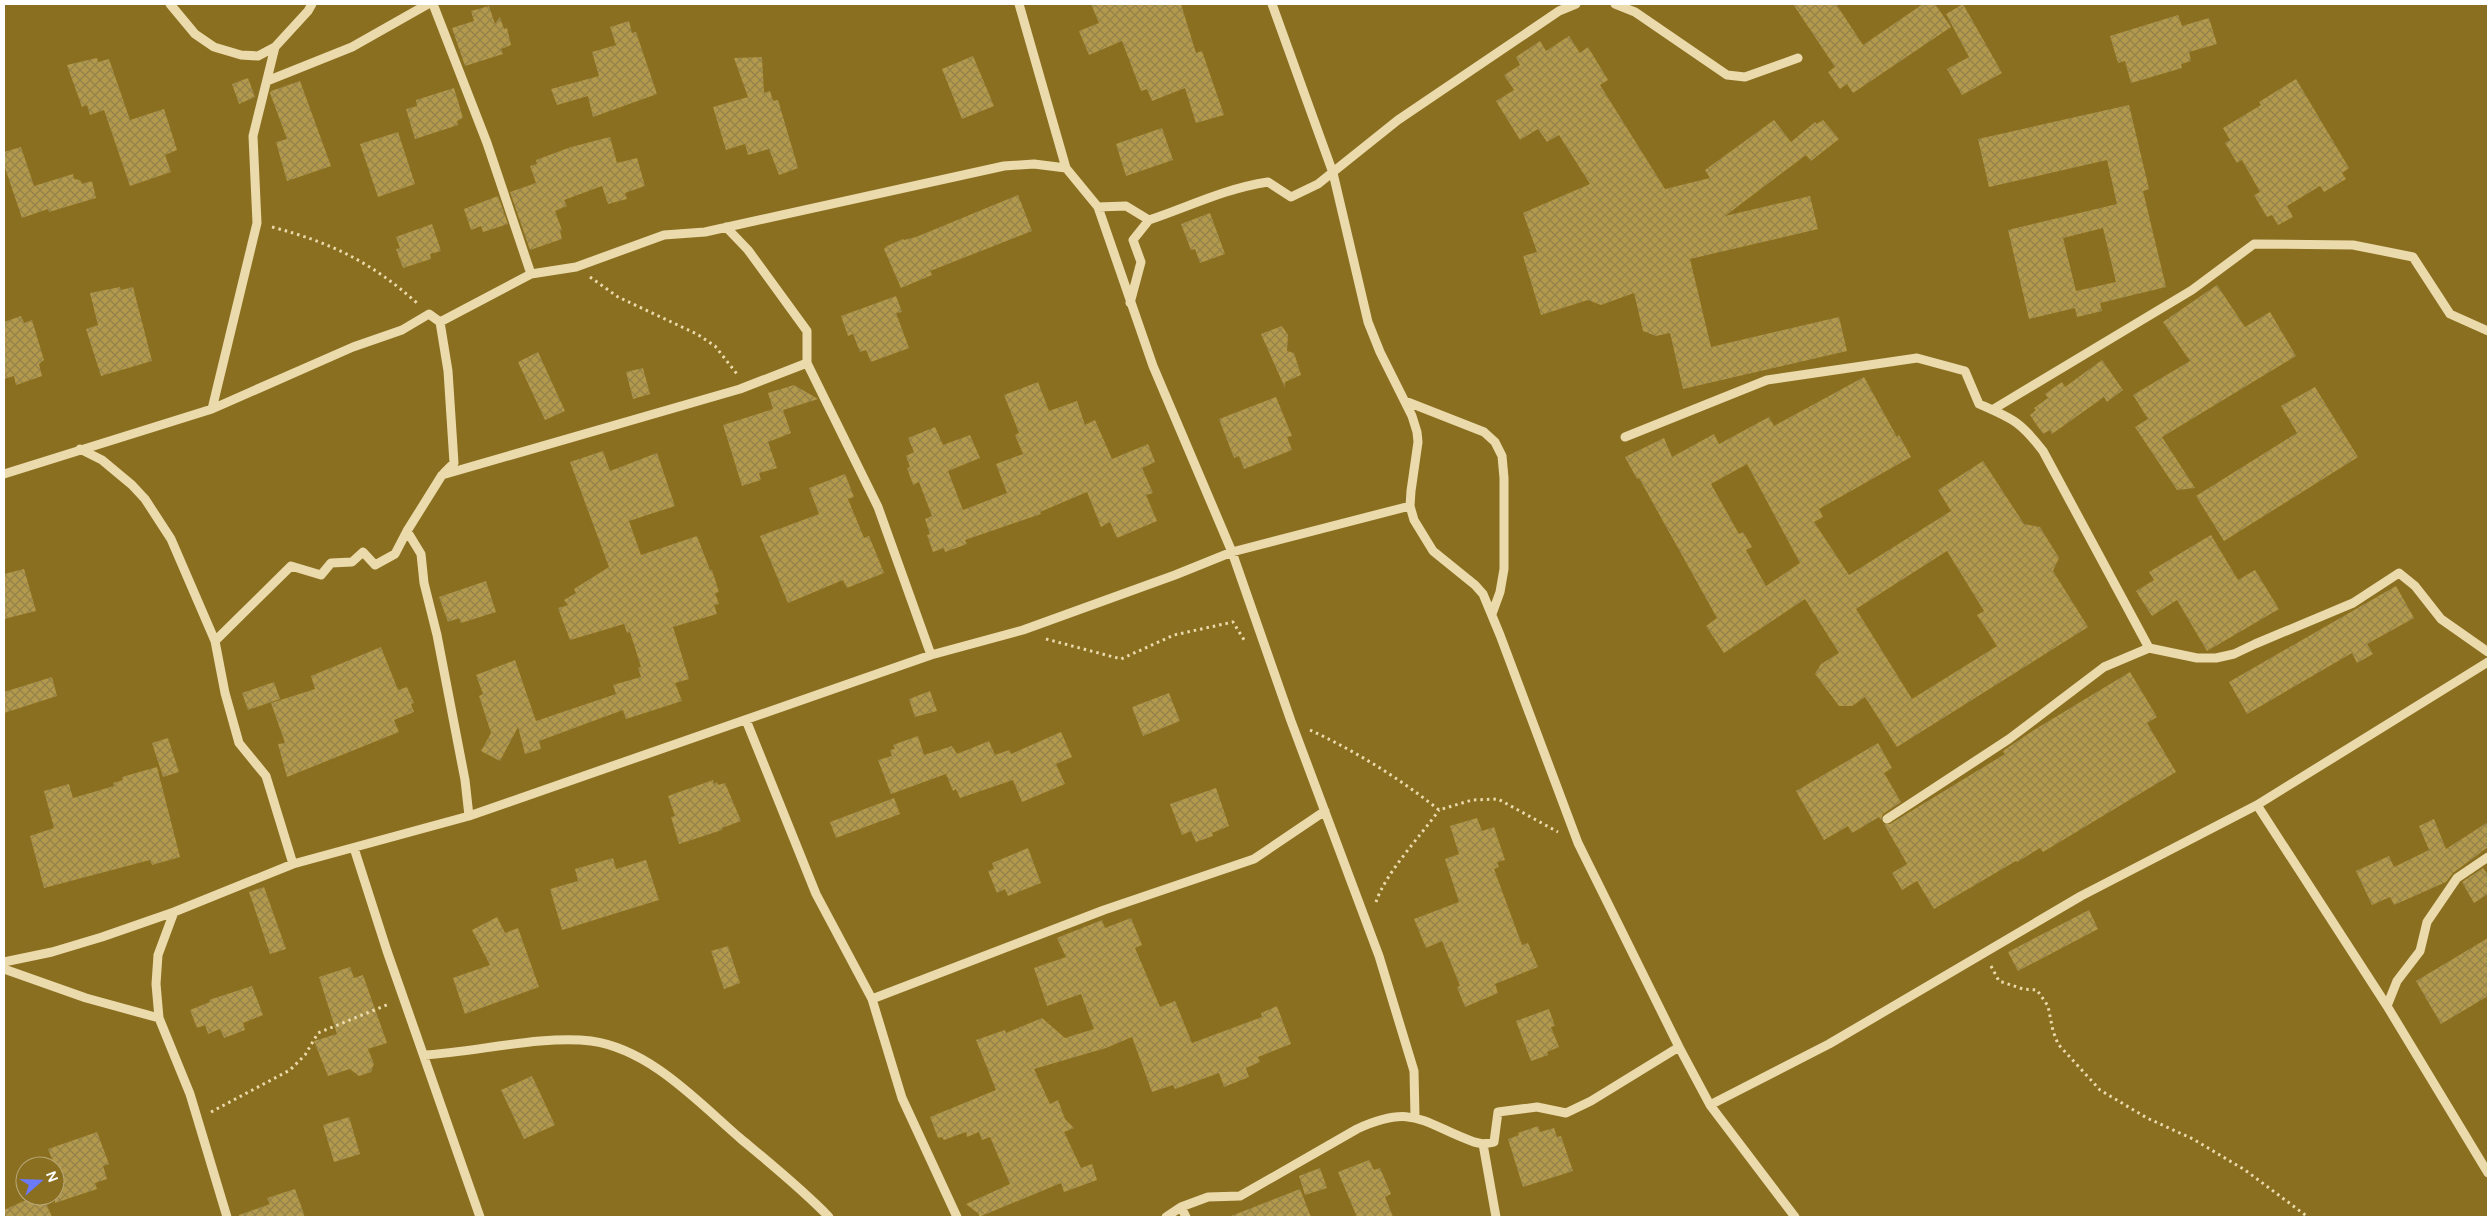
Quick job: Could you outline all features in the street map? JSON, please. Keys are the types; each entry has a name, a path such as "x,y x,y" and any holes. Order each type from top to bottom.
{"street":[{"path":"170,4 195,34 214,47 241,55 258,56 275,47 308,11 312,4"},
{"path":"267,81 352,47 428,4"},
{"path":"433,4 487,143 531,274"},
{"path":"1019,4 1066,168 1098,207 1130,303 1154,366 1232,552 1379,956 1414,1071 1415,1117"},
{"path":"1272,4 1333,173 1368,322 1380,352 1412,416 1418,438 1410,506 1414,520 1433,551 1475,585 1482,594 1492,614 1578,844 1679,1047 1710,1105 1795,1217"},
{"path":"1130,303 1141,262 1133,240 1148,220 1240,186 1268,182 1291,197 1318,184 1398,120 1559,11 1576,4"},
{"path":"1615,4 1635,12 1727,75 1745,77 1798,58"},
{"path":"212,409 257,223 254,136 275,47"},
{"path":"440,322 531,274 576,267 664,235 705,232 914,188 1004,166 1034,164 1066,168"},
{"path":"1098,207 1126,206 1148,220"},
{"path":"726,227 748,250 807,331 807,364 878,507 931,655"},
{"path":"1992,410 2192,290 2254,244 2353,245 2413,257 2450,314 2488,331"},
{"path":"4,474 212,409 353,347 402,330 429,314 440,322 448,371 454,464 442,475 395,554 375,565 363,552 352,562 331,563 321,575 291,566 214,641"},
{"path":"1625,436 1767,380 1917,358 1965,371 1979,404 2014,419 2029,432 2044,451 2150,648"},
{"path":"442,475 740,389 807,364"},
{"path":"1405,402 1484,432 1495,442 1502,456 1504,478 1504,569 1500,592 1492,614"},
{"path":"80,450 102,460 120,474 145,499 170,539 214,641 239,743 266,776 292,864"},
{"path":"4,962 52,952 174,912 292,864 469,816 931,655 1023,630 1175,575 1232,552 1410,506"},
{"path":"407,531 421,554 424,583 439,644 465,780 469,816"},
{"path":"1887,819 2009,739 2104,668 2150,648 2197,658 2216,658 2234,654 2352,603 2399,573 2415,586 2441,619 2488,652"},
{"path":"1710,1105 1829,1044 2081,896 2257,805 2488,662"},
{"path":"746,720 816,894 872,999 902,1098 957,1217"},
{"path":"2257,805 2387,1006 2488,1173"},
{"path":"872,999 1104,910 1254,859 1325,811"},
{"path":"354,848 480,1217"},
{"path":"2387,1006 2397,981 2420,951 2427,922 2457,878 2488,857"},
{"path":"174,912 158,955 156,984 159,1018 177,1059 198,1119 227,1217"},
{"path":"4,969 86,998 159,1018"},
{"path":"425,1055 551,1041 590,1041 616,1048 646,1062 669,1078 770,1163 829,1217"},
{"path":"1166,1217 1181,1207 1208,1197 1240,1196 1278,1176 1357,1129 1377,1120 1397,1115 1415,1117 1483,1144 1494,1142 1498,1112 1537,1107 1566,1113 1591,1101 1679,1047"},
{"path":"1483,1144 1496,1217"},
{"path":"1181,1207 1186,1217"}],"path":[{"path":"257,223 317,240 371,266 429,314"},
{"path":"576,267 618,297 697,334 715,346 737,374 740,389"},
{"path":"1375,909 1380,891 1389,876 1439,810"},
{"path":"1984,953 1999,981 2023,989 2037,990 2048,1006 2053,1031 2058,1044 2100,1090 2147,1118 2193,1139 2245,1170 2308,1217"},
{"path":"198,1119 290,1070 305,1055 318,1033 404,998"}],"building":[{"path":"1091,4 1181,4 1196,53 1202,51 1224,115 1196,123 1185,88 1152,101 1147,89 1141,91 1122,41 1089,55 1079,31 1099,23"},
{"path":"1793,4 1836,4 1863,45 1923,4 1935,4 1951,27 1853,93 1847,84 1840,89 1828,72 1835,67"},
{"path":"1963,4 2002,73 1962,95 1947,69 1969,57 1946,14"},
{"path":"489,6 495,24 500,17 504,29 507,28 511,45 501,49 503,54 465,66 452,28 474,21 471,11"},
{"path":"2178,15 2182,26 2209,18 2217,44 2189,52 2191,61 2181,64 2182,68 2131,83 2125,61 2118,63 2110,36"},
{"path":"629,21 632,33 636,32 657,94 593,117 588,96 557,105 551,89 599,76 592,52 616,45 610,27"},
{"path":"1569,36 1580,53 1588,47 1608,80 1600,85 1665,189 1710,178 1705,170 1774,120 1791,142 1815,122 1817,124 1823,120 1839,139 1811,161 1806,155 1725,216 1810,196 1818,229 1690,259 1711,347 1839,317 1847,351 1683,389 1670,333 1656,336 1643,331 1634,293 1601,305 1588,300 1541,315 1523,256 1537,252 1523,213 1590,184 1559,135 1547,142 1538,129 1520,140 1496,101 1514,90 1504,75 1520,65 1516,57 1540,41 1546,51"},
{"path":"973,56 994,106 962,119 942,69"},
{"path":"762,57 764,93 770,91 773,101 778,100 798,168 779,175 769,149 748,155 745,144 726,150 713,107 748,97 734,58"},
{"path":"97,58 98,62 109,59 130,120 164,109 177,150 165,155 171,172 130,186 104,110 90,115 87,105 82,107 67,65"},
{"path":"248,78 255,97 239,104 232,84"},
{"path":"2296,79 2349,168 2342,173 2346,179 2324,192 2320,186 2287,206 2293,217 2278,225 2272,215 2267,217 2254,195 2260,192 2242,160 2237,163 2225,143 2230,140 2223,128 2261,105 2259,102"},
{"path":"300,81 331,166 287,181 276,142 287,139 270,93"},
{"path":"454,88 463,118 457,121 458,125 415,139 406,109 417,106 416,100"},
{"path":"2129,105 2149,189 2143,191 2166,287 2100,303 2102,311 2077,317 2075,308 2029,319 2008,230 2117,204 2107,160 1989,187 1978,139","holes":["2103,228 2116,282 2076,291 2063,238"]},
{"path":"1162,128 1173,160 1126,176 1116,144"},
{"path":"398,132 415,184 378,197 360,144"},
{"path":"610,137 617,163 637,158 645,186 625,193 627,199 608,204 602,186 564,200 567,206 555,211 562,230 560,231 562,239 530,250 510,192 536,183 530,166 537,164 536,160 571,147"},
{"path":"21,147 34,186 73,174 74,179 80,180 82,184 92,181 96,198 49,212 48,209 22,218 4,165 4,152"},
{"path":"1018,195 1032,231 930,271 932,275 901,288 884,249 887,246 903,239 916,237"},
{"path":"498,196 508,224 483,232 481,226 471,230 464,209"},
{"path":"1210,213 1225,254 1200,263 1195,249 1191,250 1181,224"},
{"path":"432,224 441,251 430,254 431,259 403,268 396,249 400,248 396,237"},
{"path":"2217,285 2245,327 2270,312 2296,356 2162,437 2195,488 2177,490 2135,427 2148,419 2133,395 2190,361 2163,322"},
{"path":"120,287 121,290 133,287 152,361 101,376 86,329 98,325 90,293"},
{"path":"896,296 902,312 896,313 909,348 871,362 866,350 860,352 853,334 848,336 841,316"},
{"path":"21,316 24,323 32,320 44,360 39,364 42,376 16,385 14,376 4,379 4,322"},
{"path":"1282,326 1288,335 1287,351 1294,353 1301,375 1285,382 1285,388 1261,334"},
{"path":"538,352 565,411 545,420 518,362"},
{"path":"2102,360 2123,390 2107,402 2104,397 2052,434 2050,430 2043,434 2030,415 2036,410 2034,408 2048,398 2045,394 2062,382 2065,387"},
{"path":"643,368 650,394 633,399 626,372"},
{"path":"1864,377 1897,437 1899,435 1911,457 1819,509 1823,517 1814,522 1849,575 1951,511 1938,490 1983,461 2024,524 2040,527 2059,558 2053,571 2088,627 1897,747 1865,697 1852,706 1839,706 1815,674 1821,664 1839,653 1805,599 1724,653 1706,626 1717,618 1639,478 1637,479 1625,457 1664,438 1672,457 1714,434 1719,444 1769,417 1774,426","holes":["1747,464 1800,563 1766,586 1746,550 1752,547 1743,532 1739,534 1711,484","1947,551 1984,611 1977,615 1997,646 1912,699 1856,609"]},
{"path":"1038,382 1049,411 1077,401 1085,425 1095,420 1112,459 1148,444 1155,462 1142,468 1153,493 1146,495 1157,521 1117,538 1110,522 1101,527 1087,492 1040,512 1041,514 965,540 967,544 945,552 944,548 933,552 927,535 930,534 925,519 932,516 919,482 913,485 907,468 910,467 906,456 914,452 908,438 935,427 943,445 970,435 980,458 948,471 963,510 1007,493 996,464 1023,454 1015,435 1019,433 1004,395"},
{"path":"794,385 818,399 783,410 791,433 768,442 777,468 759,473 761,480 742,486 723,425 773,409 768,393"},
{"path":"2315,387 2358,457 2224,541 2196,496 2297,433 2281,406"},
{"path":"1276,397 1292,436 1287,437 1292,450 1244,469 1239,456 1234,458 1219,419"},
{"path":"603,451 610,471 657,453 675,506 629,521 641,555 697,536 710,570 712,570 719,592 715,593 719,604 714,605 717,614 673,627 689,679 675,683 682,701 626,719 623,710 539,741 541,749 525,754 518,727 500,761 481,751 491,733 479,696 483,694 476,675 515,660 536,721 616,694 613,685 641,677 638,668 641,667 630,632 627,633 624,624 570,640 558,608 568,605 564,600 576,593 574,589 609,567 570,462"},
{"path":"845,474 854,497 848,499 864,538 869,536 884,573 847,588 843,580 788,603 760,536 819,514 809,488"},
{"path":"2211,535 2238,580 2255,570 2279,609 2207,651 2177,600 2152,616 2136,591 2154,580 2149,572"},
{"path":"24,569 36,611 4,619 4,574"},
{"path":"486,581 496,612 461,623 459,618 448,622 439,597"},
{"path":"2396,586 2414,618 2367,644 2373,654 2357,663 2352,653 2247,714 2229,682"},
{"path":"381,647 398,690 407,687 414,703 411,704 414,712 394,720 399,732 287,777 278,744 285,743 271,703 315,689 311,676"},
{"path":"2130,672 2157,717 2147,723 2176,772 2043,852 2040,848 1934,909 1917,881 1902,890 1892,873 1907,864 1884,824 1890,824 2005,754 2003,751 2034,730"},
{"path":"52,677 57,696 4,713 4,692"},
{"path":"274,682 280,699 248,710 242,693"},
{"path":"930,691 937,711 915,717 909,699"},
{"path":"1169,693 1180,721 1143,736 1132,707"},
{"path":"1061,732 1072,757 1056,764 1065,784 1022,802 1013,780 960,798 956,789 953,791 946,774 891,794 878,760 892,756 890,750 895,749 893,745 918,736 924,755 952,746 957,754 989,741 995,755 1009,750 1011,754"},
{"path":"168,738 179,772 163,777 152,743"},
{"path":"1878,743 1892,768 1884,773 1901,802 1883,814 1881,820 1879,817 1852,833 1848,826 1824,840 1796,791"},
{"path":"157,767 180,857 152,865 150,860 44,888 30,836 54,828 44,791 69,784 73,798 114,786 113,783 123,780 122,777"},
{"path":"713,780 714,784 717,782 718,785 725,783 741,821 722,828 722,830 679,844 671,817 675,816 668,796"},
{"path":"1216,788 1229,826 1212,833 1213,836 1196,842 1191,831 1182,835 1170,804"},
{"path":"894,798 900,814 836,838 830,822"},
{"path":"1477,818 1482,831 1494,827 1505,860 1497,862 1499,867 1494,869 1522,945 1528,943 1538,967 1495,984 1498,993 1465,1007 1457,987 1460,986 1442,941 1426,948 1414,919 1459,902 1445,859 1459,854 1450,826"},
{"path":"2434,819 2446,849 2488,822 2488,847 2453,873 2446,882 2394,905 2390,897 2372,905 2356,871 2389,856 2394,867 2429,850 2419,826"},
{"path":"1028,848 1041,883 1008,896 1005,889 997,893 988,871 994,869 992,863"},
{"path":"613,858 616,869 646,860 659,900 562,930 550,889 578,881 575,869"},
{"path":"2483,868 2488,875 2488,894 2474,903 2462,882"},
{"path":"264,887 286,949 270,954 249,892"},
{"path":"2089,910 2098,929 2018,971 2008,952"},
{"path":"497,917 505,933 518,928 539,987 465,1014 453,978 490,965 472,930"},
{"path":"1131,918 1142,945 1135,948 1160,1007 1175,1001 1192,1043 1262,1017 1261,1013 1277,1006 1291,1044 1258,1057 1260,1062 1246,1068 1249,1077 1224,1087 1219,1073 1175,1089 1173,1085 1152,1092 1132,1037 1106,1048 1034,1069 1050,1104 1058,1100 1065,1119 1074,1128 1064,1132 1081,1168 1092,1164 1097,1180 1064,1192 1061,1183 979,1217 979,1214 966,1204 1010,1184 990,1137 982,1140 979,1132 967,1137 966,1132 944,1140 942,1137 938,1138 930,1117 996,1090 976,1040 1005,1030 1006,1033 1042,1018 1065,1038 1094,1029 1081,994 1047,1006 1034,968 1066,957 1057,938 1102,920 1105,928"},
{"path":"2488,938 2488,996 2441,1024 2416,981"},
{"path":"728,946 740,983 724,989 711,951"},
{"path":"350,967 354,978 363,975 387,1043 368,1049 374,1064 371,1072 359,1076 350,1069 328,1076 314,1041 337,1034 319,977"},
{"path":"252,986 263,1015 243,1023 245,1030 224,1038 220,1029 208,1034 205,1025 197,1028 190,1010 210,1002 209,1000"},
{"path":"1549,1009 1555,1026 1551,1027 1559,1047 1547,1052 1548,1055 1531,1061 1516,1021"},
{"path":"532,1076 555,1125 524,1139 501,1090"},
{"path":"349,1117 360,1154 334,1162 323,1125"},
{"path":"1538,1126 1540,1132 1554,1128 1557,1137 1561,1136 1573,1171 1523,1187 1508,1139 1519,1135 1518,1133"},
{"path":"97,1132 109,1164 103,1166 107,1179 95,1183 97,1189 65,1200 65,1156 51,1156 48,1149"},
{"path":"1369,1160 1374,1170 1380,1168 1391,1194 1385,1197 1393,1217 1357,1217 1338,1172"},
{"path":"1320,1168 1327,1188 1305,1195 1299,1176"},
{"path":"295,1189 305,1217 239,1217 239,1215 270,1204 267,1198"},
{"path":"1300,1189 1311,1217 1231,1217 1231,1216"},
{"path":"15,1205 47,1206 52,1217 4,1217 4,1210"}]}
